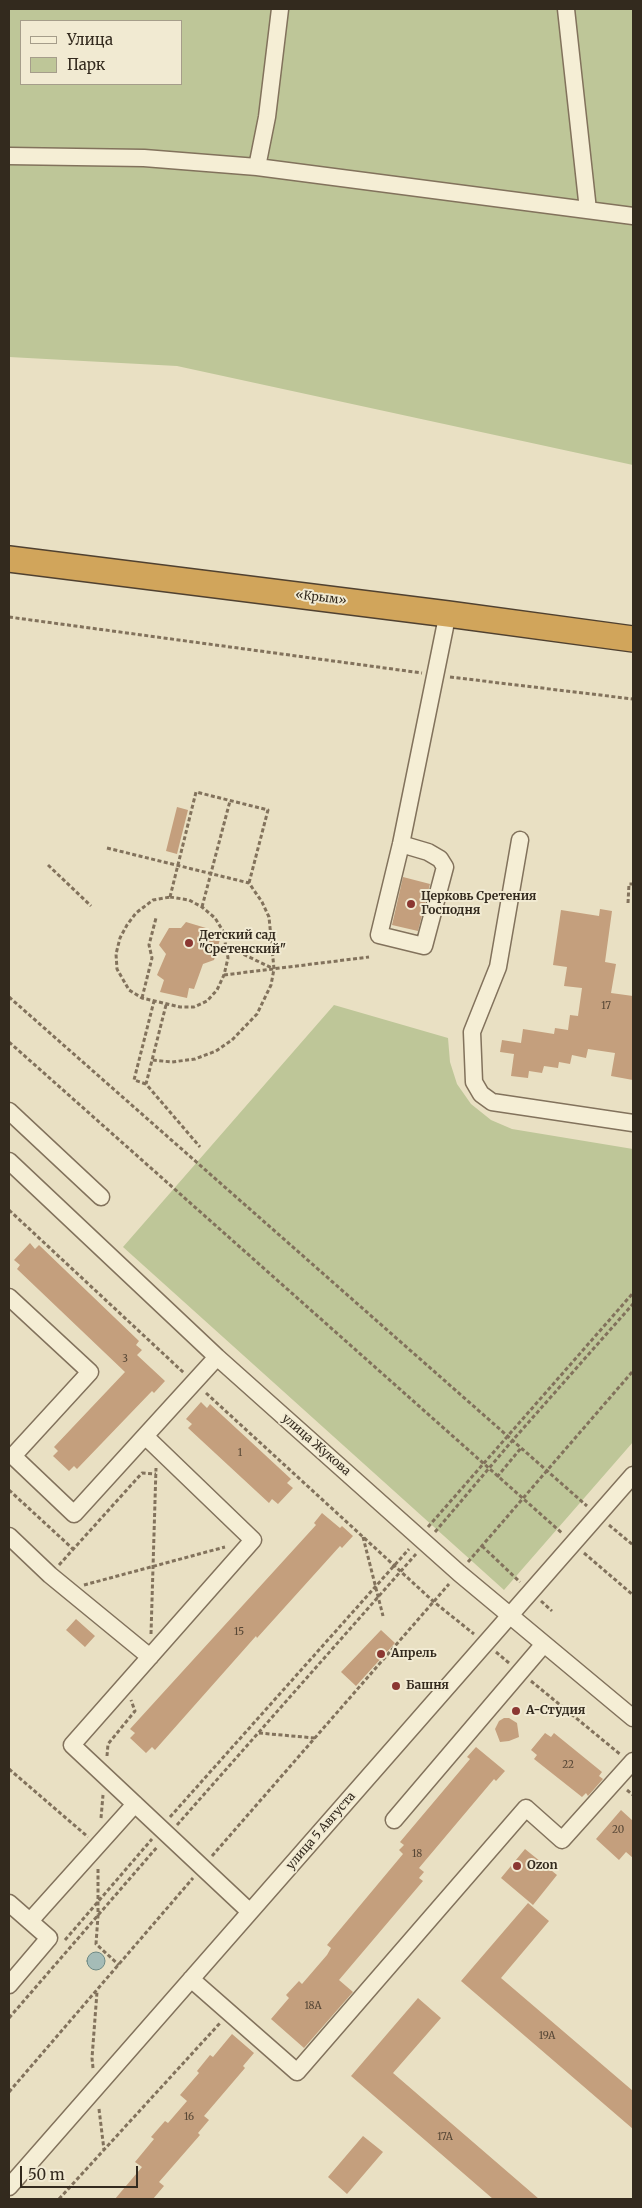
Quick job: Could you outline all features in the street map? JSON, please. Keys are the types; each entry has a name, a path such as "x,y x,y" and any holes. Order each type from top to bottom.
{"highway":[{"name":"«Крым»","path":"9,560 448,614 633,639"},
{"name":"«Крым»","path":"9,568 633,647"}],"street":[{"path":"257,167 267,116 280,9"},
{"path":"566,9 588,210"},
{"path":"9,156 144,158 257,167 633,216"},
{"path":"401,844 428,852 440,859 445,867 424,946 379,936 401,844 446,622"},
{"path":"520,840 498,967 472,1032 474,1082 480,1094 492,1102 633,1123"},
{"path":"9,1111 102,1197"},
{"name":"улица Жукова","path":"9,1161 217,1357 459,1573 633,1718"},
{"path":"9,1297 90,1372 13,1456 74,1514 151,1441 194,1382 217,1357"},
{"path":"151,1441 253,1540 72,1745 250,1912"},
{"name":"улица 5 Августа","path":"9,2187 633,1475"},
{"path":"9,1536 50,1575 150,1657"},
{"path":"394,1820 544,1644"},
{"path":"191,1979 298,2072 526,1808 562,1840 632,1762"},
{"path":"30,1921 135,1804"},
{"path":"9,1903 50,1938 9,1985"}],"path":[{"path":"9,617 434,675 633,699"},
{"path":"170,897 196,792 268,810 249,883"},
{"path":"202,906 230,801"},
{"path":"107,848 249,883 262,902 269,917 274,951 271,985 261,1008 246,1027 216,1051 195,1059 172,1062 152,1060"},
{"path":"48,865 91,906"},
{"path":"628,903 629,884 633,884"},
{"path":"170,897 189,900 202,906 215,918 223,931 228,958 224,975 217,990 208,1001 194,1007 166,1005 142,998 129,990 117,969 116,954 120,938 136,913 153,900 170,897"},
{"path":"142,998 152,958 149,945 156,918"},
{"path":"226,945 274,968"},
{"path":"224,975 369,956"},
{"path":"9,997 633,1545"},
{"path":"154,1002 134,1080 146,1084 200,1147"},
{"path":"146,1084 166,1005"},
{"path":"9,1042 496,1477 633,1595"},
{"path":"9,1210 434,1602 632,1762"},
{"path":"60,1945 258,1733 401,1571 423,1539 482,1464 633,1293"},
{"path":"9,2018 164,1832 394,1565 423,1539 488,1469 633,1304"},
{"path":"9,2092 633,1371"},
{"path":"150,1657 156,1474 151,1441"},
{"path":"496,1477 521,1448"},
{"path":"50,1575 142,1473 156,1474"},
{"path":"9,1490 73,1549"},
{"path":"363,1536 377,1585 383,1616"},
{"path":"67,1589 253,1540"},
{"path":"482,1546 552,1612"},
{"path":"258,1733 315,1738"},
{"path":"9,1769 98,1845"},
{"path":"60,2199 229,2014"}],"green space":[{"path":"9,9 633,9 633,465 177,366 9,357"},
{"path":"334,1005 448,1038 450,1062 457,1084 471,1104 491,1120 512,1129 633,1149 633,1442 504,1590 123,1247"}],"water":[{"path":"92,1952 100,1952 105,1957 103,1968 92,1970 87,1965 87,1957"}],"building":[{"path":"177,807 188,810 177,854 166,851"},
{"name":"Церковь Сретения Господня","path":"403,877 430,884 418,931 392,925"},
{"path":"600,909 612,911 605,962 616,964 611,993 633,996 633,1080 611,1076 615,1053 588,1049 586,1058 572,1055 570,1064 559,1062 558,1068 544,1066 542,1073 529,1071 528,1078 511,1076 514,1054 500,1052 502,1040 521,1043 523,1029 554,1034 555,1028 568,1030 570,1015 578,1016 582,988 564,986 567,967 553,965 561,910 599,916"},
{"path":"186,922 206,928 207,934 221,936 214,960 203,964 194,989 189,988 187,998 160,992 164,980 157,975 166,954 159,945 169,928 181,928"},
{"path":"30,1243 35,1249 39,1245 139,1341 136,1345 142,1350 137,1355 165,1381 154,1393 152,1391 77,1469 74,1466 69,1471 53,1456 58,1451 54,1447 125,1372 17,1269 20,1265 14,1260"},
{"path":"201,1402 207,1408 210,1404 291,1479 287,1483 293,1488 278,1504 272,1499 269,1503 188,1428 192,1424 186,1419"},
{"path":"322,1513 353,1536 342,1548 340,1546 257,1638 256,1636 155,1750 152,1747 146,1753 130,1738 135,1733 130,1729 316,1525 314,1523"},
{"path":"76,1619 95,1636 85,1647 66,1630"},
{"path":"381,1630 395,1643 356,1686 341,1672"},
{"path":"509,1718 517,1723 519,1737 500,1742 495,1729 499,1721"},
{"path":"545,1733 551,1737 554,1733 602,1772 599,1776 603,1779 588,1796 586,1793 582,1797 534,1759 537,1755 531,1750"},
{"path":"476,1747 505,1771 496,1781 494,1779 419,1868 424,1872 419,1878 423,1881 339,1980 353,1992 304,2048 271,2019 289,1998 286,1995 299,1981 302,1984 327,1955 331,1948 327,1945 403,1854 399,1850 404,1845 400,1842 470,1759 467,1757"},
{"path":"621,1810 633,1821 633,1858 626,1852 619,1860 596,1839"},
{"path":"525,1849 557,1875 533,1905 501,1878"},
{"path":"528,1903 549,1921 501,1978 633,2091 633,2129 461,1981"},
{"path":"418,1998 441,2018 393,2073 539,2199 493,2199 351,2076"},
{"path":"232,2034 254,2053 243,2066 245,2068 204,2116 209,2120 198,2133 200,2135 159,2182 164,2186 153,2199 115,2199 142,2167 135,2162 154,2139 151,2137 165,2121 168,2123 187,2101 180,2095 199,2073 197,2071 210,2055 213,2057"},
{"path":"363,2136 383,2152 347,2194 328,2177"}],"place":[{"name":"Церковь Сретения Господня","path":"411,904"},
{"name":"Детский сад \"Сретенский\"","path":"189,943"},
{"name":"Апрель","path":"381,1654"},
{"name":"Башня","path":"396,1686"},
{"name":"А-Студия","path":"516,1711"},
{"name":"Ozon","path":"517,1866"}]}
